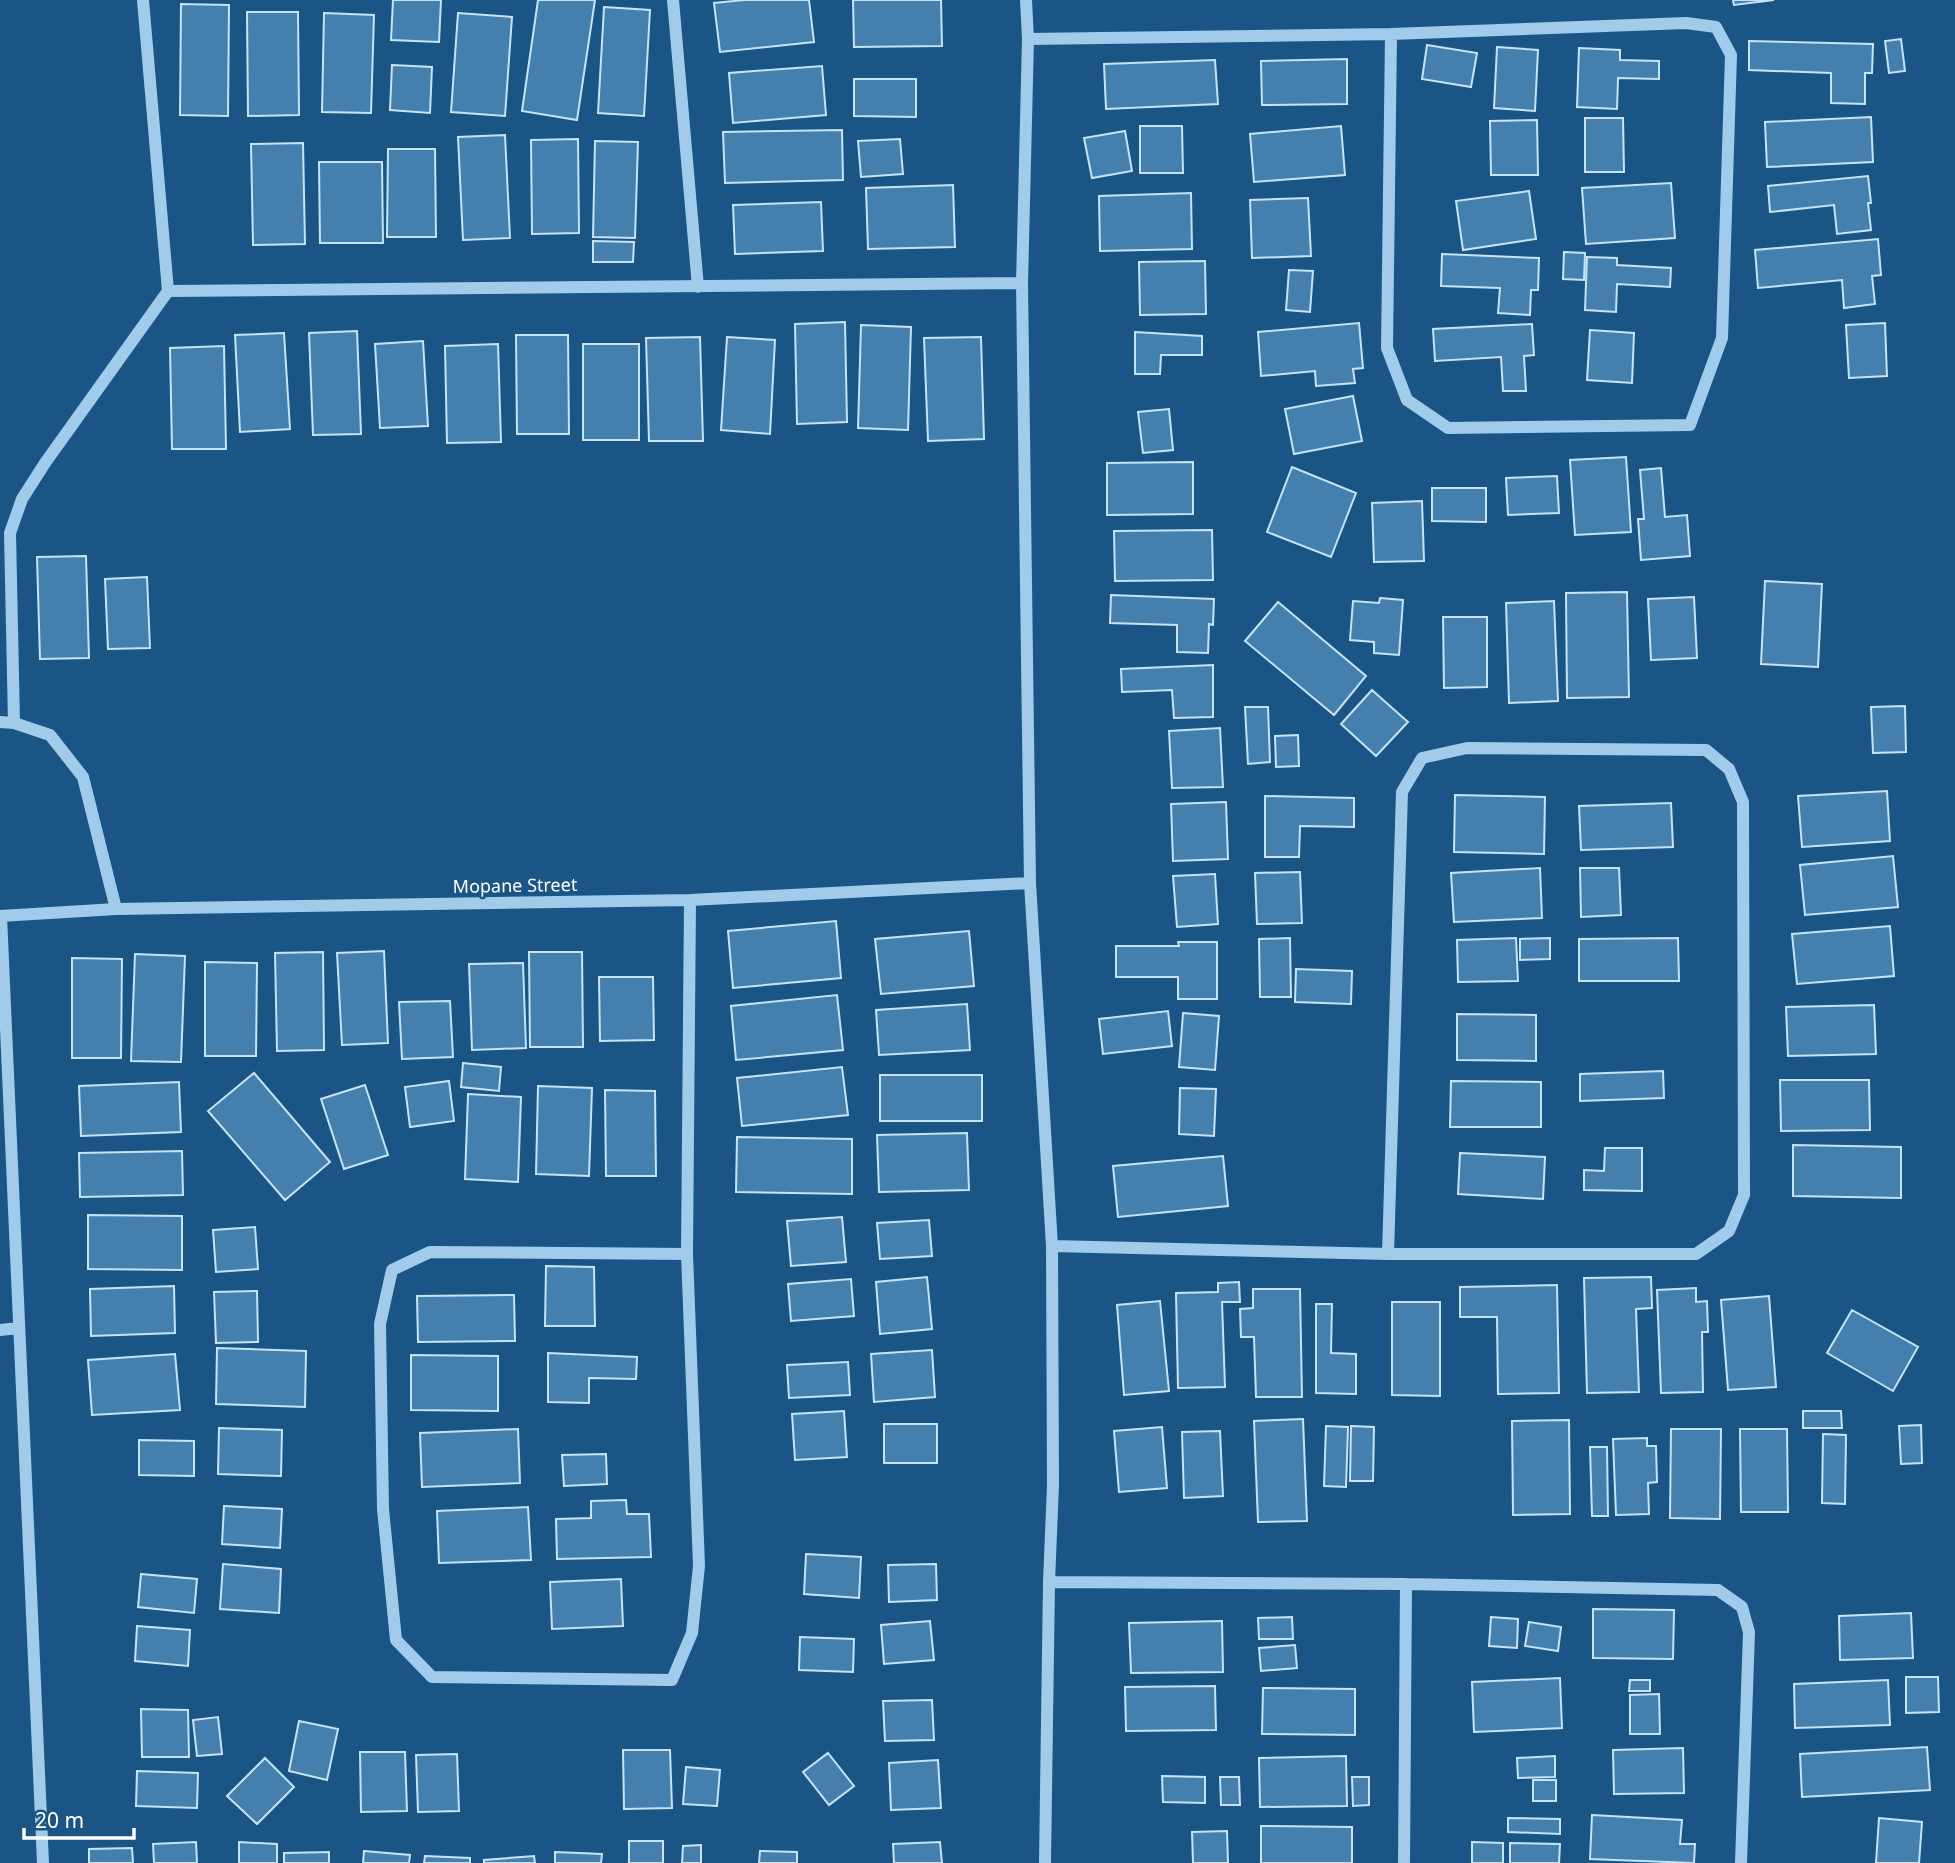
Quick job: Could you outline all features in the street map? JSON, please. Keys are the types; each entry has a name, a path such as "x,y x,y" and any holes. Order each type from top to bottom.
{"street":[{"path":"14,723 10,533 22,499 168,291 143,0"},
{"path":"673,0 698,287"},
{"path":"1026,0 1028,39 1022,283 1030,883 1052,1246 1053,1485 1045,1863"},
{"path":"1028,39 1391,34 1686,23 1716,27 1731,55 1722,338 1690,425 1448,428 1408,400 1387,348 1391,34"},
{"path":"168,291 1022,283"},
{"path":"0,722 14,723 50,735 83,777 116,909"},
{"path":"1052,1246 1388,1254 1696,1254 1729,1231 1744,1195 1743,802 1729,769 1706,750 1467,748 1422,758 1402,792 1388,1254"},
{"name":"Mopane Street","path":"1,916 116,909 690,900 1030,883"},
{"path":"687,1254 430,1252 392,1270 380,1324 383,1509 396,1640 432,1677 672,1680 692,1633 699,1566 687,1254 690,900"},
{"path":"1,916 43,1863"},
{"path":"0,1330 19,1328"},
{"path":"1049,1582 1406,1584 1718,1590 1742,1607 1749,1632 1741,1863"},
{"path":"1404,1863 1406,1584"}],"building":[{"path":"393,0 441,0 439,42 391,40"},
{"path":"538,0 595,0 577,120 522,111"},
{"path":"809,0 814,42 720,52 714,3"},
{"path":"853,0 941,0 942,46 854,47"},
{"path":"1733,0 1774,0 1734,5"},
{"path":"181,4 229,5 228,116 180,115"},
{"path":"604,7 650,10 644,116 598,113"},
{"path":"247,12 298,12 299,115 248,116"},
{"path":"324,13 374,15 371,113 322,112"},
{"path":"458,13 512,17 505,116 451,112"},
{"path":"1901,39 1905,71 1889,73 1885,41"},
{"path":"1749,41 1873,44 1872,73 1865,73 1865,104 1831,103 1831,73 1749,70"},
{"path":"1427,45 1477,53 1471,87 1422,79"},
{"path":"1497,47 1538,50 1535,111 1494,108"},
{"path":"1579,48 1620,50 1620,60 1659,61 1659,79 1618,78 1617,109 1577,107"},
{"path":"1347,59 1347,104 1262,105 1261,61"},
{"path":"1215,60 1218,104 1106,109 1104,64"},
{"path":"392,65 432,67 430,113 390,110"},
{"path":"822,66 826,115 733,123 729,73"},
{"path":"854,79 916,79 916,117 854,116"},
{"path":"1871,117 1873,162 1767,167 1765,122"},
{"path":"1585,118 1623,118 1624,172 1585,172"},
{"path":"1537,120 1538,175 1491,175 1490,121"},
{"path":"1140,126 1182,126 1183,173 1140,173"},
{"path":"1341,126 1345,175 1254,182 1250,134"},
{"path":"842,130 843,180 725,183 723,132"},
{"path":"1125,131 1132,171 1092,178 1084,138"},
{"path":"505,135 510,238 463,240 458,137"},
{"path":"578,139 579,233 532,234 531,140"},
{"path":"900,139 903,174 861,177 858,141"},
{"path":"595,141 638,142 635,238 593,237"},
{"path":"303,143 305,244 253,245 251,144"},
{"path":"388,149 435,149 436,237 387,237"},
{"path":"319,162 382,162 383,243 320,243"},
{"path":"1868,176 1871,230 1837,234 1834,205 1770,212 1768,186"},
{"path":"1671,183 1675,238 1586,244 1582,188"},
{"path":"953,185 955,247 868,249 866,188"},
{"path":"1529,191 1536,239 1463,250 1456,201"},
{"path":"1191,193 1192,249 1100,251 1099,196"},
{"path":"1308,198 1311,256 1252,258 1250,200"},
{"path":"821,202 823,251 735,254 733,205"},
{"path":"1878,239 1881,275 1872,276 1875,304 1844,308 1842,280 1758,288 1755,250"},
{"path":"593,241 634,242 633,262 593,262"},
{"path":"1564,252 1585,253 1584,280 1563,279"},
{"path":"1442,254 1539,258 1538,290 1531,290 1530,315 1498,313 1500,288 1441,286"},
{"path":"1587,257 1617,258 1617,265 1671,268 1670,287 1617,284 1616,312 1585,310"},
{"path":"1205,261 1206,314 1140,315 1139,262"},
{"path":"1289,270 1313,271 1310,312 1286,310"},
{"path":"845,322 847,422 797,424 795,324"},
{"path":"1359,323 1363,368 1353,369 1355,383 1316,386 1315,371 1261,376 1258,332"},
{"path":"1885,323 1887,376 1849,378 1846,325"},
{"path":"1532,324 1534,355 1524,356 1526,391 1503,391 1501,357 1435,361 1433,329"},
{"path":"861,325 911,327 908,430 858,428"},
{"path":"1590,330 1634,333 1632,383 1587,380"},
{"path":"357,331 361,434 313,435 309,333"},
{"path":"1135,332 1202,336 1202,355 1161,355 1160,374 1135,374"},
{"path":"284,333 290,429 240,432 235,335"},
{"path":"516,335 568,335 569,434 517,434"},
{"path":"700,337 703,441 649,441 646,338"},
{"path":"727,337 775,340 770,434 721,430"},
{"path":"981,337 984,439 928,441 924,338"},
{"path":"423,341 428,426 380,428 375,344"},
{"path":"498,344 501,442 447,443 445,346"},
{"path":"583,344 639,344 639,440 583,440"},
{"path":"224,346 226,449 172,449 170,348"},
{"path":"1353,396 1362,441 1294,454 1285,409"},
{"path":"1169,409 1173,450 1143,453 1138,412"},
{"path":"1626,457 1631,532 1575,535 1570,460"},
{"path":"1193,462 1193,514 1107,515 1107,463"},
{"path":"1292,467 1356,493 1331,557 1267,532"},
{"path":"1661,468 1665,517 1687,515 1690,556 1641,560 1638,519 1644,519 1640,470"},
{"path":"1557,476 1559,513 1508,515 1506,478"},
{"path":"1432,488 1486,488 1486,522 1432,521"},
{"path":"1422,501 1424,561 1374,562 1372,503"},
{"path":"1212,530 1213,580 1115,581 1114,531"},
{"path":"86,556 89,658 40,659 37,557"},
{"path":"147,577 150,648 108,649 105,579"},
{"path":"1765,581 1822,584 1818,667 1761,664"},
{"path":"1627,592 1629,697 1567,698 1566,593"},
{"path":"1111,595 1214,599 1213,625 1209,624 1208,653 1177,652 1177,625 1110,623"},
{"path":"1694,597 1697,658 1651,660 1648,599"},
{"path":"1380,598 1403,600 1399,655 1374,653 1374,642 1350,640 1353,601 1379,603"},
{"path":"1554,601 1558,701 1509,703 1506,603"},
{"path":"1278,602 1366,676 1334,715 1245,641"},
{"path":"1443,617 1487,617 1487,687 1444,688"},
{"path":"1213,665 1213,717 1174,718 1172,690 1122,692 1121,669"},
{"path":"1372,690 1408,722 1376,756 1341,724"},
{"path":"1905,706 1906,752 1873,753 1871,707"},
{"path":"1245,707 1268,707 1270,762 1248,764"},
{"path":"1220,728 1223,787 1172,788 1169,731"},
{"path":"1298,735 1299,766 1276,767 1275,736"},
{"path":"1887,791 1890,841 1802,847 1798,796"},
{"path":"1455,795 1545,797 1544,854 1454,852"},
{"path":"1265,796 1354,798 1354,827 1300,826 1299,857 1265,857"},
{"path":"1226,802 1228,859 1173,861 1171,804"},
{"path":"1671,803 1673,847 1581,850 1579,806"},
{"path":"1893,856 1898,907 1805,915 1800,865"},
{"path":"1540,868 1542,918 1454,922 1451,873"},
{"path":"1580,868 1619,868 1621,915 1581,917"},
{"path":"1300,872 1302,923 1257,924 1255,873"},
{"path":"1215,874 1218,924 1177,927 1173,876"},
{"path":"836,921 841,978 733,988 728,931"},
{"path":"1890,926 1894,976 1797,984 1792,934"},
{"path":"969,931 974,986 881,994 875,939"},
{"path":"1290,938 1291,997 1260,997 1259,939"},
{"path":"1516,938 1518,981 1458,982 1457,940"},
{"path":"1550,938 1550,959 1520,960 1520,939"},
{"path":"1678,938 1679,981 1579,981 1579,939"},
{"path":"1178,942 1217,942 1217,999 1178,999 1178,977 1116,977 1116,946 1179,946"},
{"path":"384,951 388,1043 342,1045 337,953"},
{"path":"323,952 324,1050 277,1051 275,953"},
{"path":"529,952 582,952 583,1047 530,1047"},
{"path":"135,954 185,956 181,1062 131,1061"},
{"path":"72,958 122,959 121,1058 72,1058"},
{"path":"205,962 257,963 256,1056 205,1056"},
{"path":"523,963 526,1048 472,1050 469,964"},
{"path":"1296,969 1352,971 1351,1004 1295,1002"},
{"path":"599,977 653,977 654,1040 600,1041"},
{"path":"837,995 843,1050 736,1060 731,1006"},
{"path":"450,1001 453,1057 402,1059 399,1002"},
{"path":"967,1004 970,1050 879,1055 876,1010"},
{"path":"1874,1005 1876,1054 1788,1056 1786,1007"},
{"path":"1168,1011 1172,1046 1103,1054 1099,1019"},
{"path":"1183,1013 1219,1016 1215,1070 1179,1067"},
{"path":"1457,1014 1536,1015 1536,1061 1457,1060"},
{"path":"463,1063 501,1067 499,1091 461,1087"},
{"path":"842,1067 848,1115 742,1126 737,1078"},
{"path":"1663,1071 1664,1098 1580,1101 1580,1074"},
{"path":"254,1073 330,1162 285,1200 208,1111"},
{"path":"880,1075 982,1075 982,1121 880,1121"},
{"path":"1780,1080 1869,1080 1870,1130 1781,1131"},
{"path":"449,1081 454,1121 410,1127 405,1087"},
{"path":"1451,1081 1541,1082 1541,1127 1450,1127"},
{"path":"179,1082 181,1132 81,1136 79,1086"},
{"path":"365,1085 388,1155 344,1169 321,1099"},
{"path":"538,1086 592,1088 589,1176 536,1174"},
{"path":"1180,1088 1216,1089 1214,1136 1179,1134"},
{"path":"605,1090 655,1091 656,1176 606,1176"},
{"path":"468,1094 521,1097 518,1182 465,1179"},
{"path":"967,1133 969,1190 879,1192 877,1135"},
{"path":"737,1137 852,1139 852,1194 736,1192"},
{"path":"1793,1145 1901,1147 1901,1198 1793,1196"},
{"path":"1605,1148 1642,1148 1642,1191 1584,1190 1584,1170 1604,1171"},
{"path":"182,1151 183,1195 80,1197 79,1153"},
{"path":"1460,1153 1545,1157 1543,1199 1458,1194"},
{"path":"1223,1156 1228,1206 1118,1217 1113,1166"},
{"path":"88,1215 182,1216 182,1270 88,1269"},
{"path":"842,1217 846,1262 791,1266 787,1221"},
{"path":"929,1220 932,1256 880,1259 877,1223"},
{"path":"255,1227 258,1269 216,1272 213,1230"},
{"path":"546,1266 594,1267 595,1326 545,1326"},
{"path":"927,1277 932,1329 880,1334 876,1282"},
{"path":"1651,1277 1652,1308 1636,1309 1639,1392 1587,1393 1584,1278"},
{"path":"851,1279 854,1316 791,1321 788,1284"},
{"path":"1239,1282 1240,1302 1222,1302 1225,1387 1178,1388 1176,1293 1218,1292 1218,1283"},
{"path":"1557,1285 1559,1393 1498,1394 1497,1317 1460,1317 1460,1287"},
{"path":"174,1286 175,1333 91,1336 90,1289"},
{"path":"1696,1288 1696,1302 1707,1301 1708,1332 1702,1332 1703,1392 1661,1393 1657,1290"},
{"path":"1253,1289 1300,1289 1302,1397 1256,1397 1254,1337 1241,1337 1240,1309 1253,1308"},
{"path":"257,1291 258,1342 216,1343 214,1292"},
{"path":"514,1295 515,1341 418,1342 417,1296"},
{"path":"1769,1296 1776,1387 1728,1390 1721,1300"},
{"path":"1160,1301 1169,1391 1124,1395 1117,1305"},
{"path":"1392,1302 1440,1302 1440,1396 1392,1395"},
{"path":"1316,1304 1332,1304 1331,1353 1356,1354 1356,1394 1316,1393"},
{"path":"1852,1310 1918,1347 1893,1391 1827,1353"},
{"path":"217,1348 306,1351 305,1407 216,1404"},
{"path":"932,1350 935,1397 874,1402 871,1354"},
{"path":"548,1353 637,1357 636,1379 589,1378 589,1403 548,1402"},
{"path":"175,1354 180,1410 92,1415 88,1360"},
{"path":"411,1355 498,1356 498,1411 411,1410"},
{"path":"848,1362 850,1395 789,1398 787,1365"},
{"path":"844,1411 847,1457 795,1460 792,1414"},
{"path":"1803,1411 1841,1411 1842,1428 1803,1428"},
{"path":"1303,1419 1307,1521 1258,1522 1254,1421"},
{"path":"1569,1420 1570,1514 1513,1515 1512,1421"},
{"path":"884,1424 937,1424 937,1463 884,1463"},
{"path":"1921,1425 1922,1463 1901,1464 1899,1426"},
{"path":"1326,1426 1348,1427 1346,1487 1324,1486"},
{"path":"1351,1426 1374,1427 1373,1481 1350,1481"},
{"path":"1162,1427 1167,1488 1119,1492 1114,1431"},
{"path":"219,1428 282,1430 281,1476 218,1474"},
{"path":"518,1429 520,1483 422,1487 420,1433"},
{"path":"1671,1429 1721,1429 1720,1519 1670,1518"},
{"path":"1740,1429 1787,1429 1788,1512 1741,1512"},
{"path":"1220,1431 1223,1496 1184,1498 1182,1432"},
{"path":"1823,1434 1846,1435 1845,1504 1822,1503"},
{"path":"1647,1438 1647,1446 1656,1446 1657,1482 1648,1483 1649,1514 1616,1515 1613,1439"},
{"path":"139,1440 194,1441 194,1476 139,1475"},
{"path":"1590,1447 1607,1447 1608,1516 1592,1516"},
{"path":"606,1454 607,1484 564,1486 562,1455"},
{"path":"626,1500 627,1514 649,1514 651,1557 557,1559 556,1519 591,1518 591,1501"},
{"path":"224,1506 282,1509 280,1548 222,1544"},
{"path":"528,1507 531,1560 439,1563 437,1511"},
{"path":"806,1554 861,1557 859,1598 804,1594"},
{"path":"223,1564 281,1569 279,1613 220,1609"},
{"path":"936,1564 937,1600 889,1602 888,1565"},
{"path":"141,1574 197,1579 194,1613 138,1607"},
{"path":"621,1579 623,1626 552,1629 550,1582"},
{"path":"1593,1609 1674,1610 1673,1659 1593,1658"},
{"path":"1911,1613 1913,1658 1840,1660 1839,1616"},
{"path":"1292,1617 1293,1639 1259,1639 1258,1618"},
{"path":"1491,1617 1518,1619 1517,1648 1489,1646"},
{"path":"930,1621 934,1660 884,1664 881,1625"},
{"path":"1222,1621 1223,1672 1131,1673 1129,1623"},
{"path":"1529,1622 1561,1627 1558,1651 1525,1646"},
{"path":"137,1626 190,1630 188,1666 135,1661"},
{"path":"800,1637 854,1639 853,1672 799,1670"},
{"path":"1295,1645 1297,1668 1261,1671 1259,1648"},
{"path":"1906,1677 1938,1677 1939,1712 1906,1713"},
{"path":"1560,1678 1562,1728 1474,1732 1472,1682"},
{"path":"1630,1680 1650,1680 1650,1691 1629,1691"},
{"path":"1888,1680 1890,1725 1795,1728 1794,1684"},
{"path":"1215,1686 1216,1730 1126,1731 1125,1687"},
{"path":"1263,1688 1355,1689 1355,1735 1262,1734"},
{"path":"1659,1694 1660,1734 1630,1734 1630,1695"},
{"path":"932,1700 934,1740 885,1741 883,1701"},
{"path":"141,1709 188,1710 189,1757 142,1757"},
{"path":"218,1717 222,1754 197,1756 193,1720"},
{"path":"299,1721 338,1729 327,1780 289,1771"},
{"path":"1927,1747 1930,1790 1802,1797 1800,1754"},
{"path":"1683,1748 1684,1793 1614,1794 1613,1750"},
{"path":"623,1750 670,1750 672,1808 624,1809"},
{"path":"360,1752 405,1752 407,1811 361,1812"},
{"path":"828,1753 854,1786 829,1805 803,1772"},
{"path":"457,1754 459,1811 418,1812 416,1755"},
{"path":"1346,1756 1347,1806 1260,1807 1259,1758"},
{"path":"1555,1756 1555,1777 1518,1778 1517,1758"},
{"path":"265,1758 294,1787 257,1824 227,1796"},
{"path":"938,1760 941,1808 891,1810 889,1763"},
{"path":"686,1767 720,1770 717,1806 683,1804"},
{"path":"137,1771 198,1773 197,1808 136,1806"},
{"path":"1162,1776 1205,1777 1205,1803 1163,1802"},
{"path":"1220,1777 1239,1777 1240,1805 1221,1805"},
{"path":"1352,1777 1369,1777 1369,1805 1353,1806"},
{"path":"1533,1780 1556,1780 1556,1801 1533,1801"},
{"path":"1592,1815 1682,1820 1680,1844 1695,1844 1694,1863 1590,1859"},
{"path":"1508,1818 1560,1819 1560,1834 1508,1832"},
{"path":"1879,1818 1922,1822 1919,1863 1876,1863"},
{"path":"1261,1826 1352,1827 1352,1863 1261,1863"},
{"path":"1227,1831 1228,1863 1193,1863 1192,1832"},
{"path":"629,1841 663,1841 663,1863 629,1863"},
{"path":"196,1842 197,1863 154,1863 153,1844"},
{"path":"239,1842 277,1844 277,1863 239,1863"},
{"path":"940,1842 942,1863 894,1863 893,1844"},
{"path":"1472,1842 1503,1843 1503,1863 1472,1863"},
{"path":"1510,1843 1560,1844 1559,1863 1510,1863"},
{"path":"701,1845 701,1863 682,1863 683,1846"},
{"path":"132,1848 133,1863 89,1863 89,1849"},
{"path":"364,1851 410,1855 409,1863 363,1863"},
{"path":"760,1851 797,1852 797,1863 759,1863"},
{"path":"329,1852 329,1863 284,1863 284,1853"},
{"path":"555,1852 602,1854 601,1863 555,1863"},
{"path":"425,1856 470,1858 470,1863 424,1863"},
{"path":"534,1856 535,1863 484,1863 484,1860"}]}
